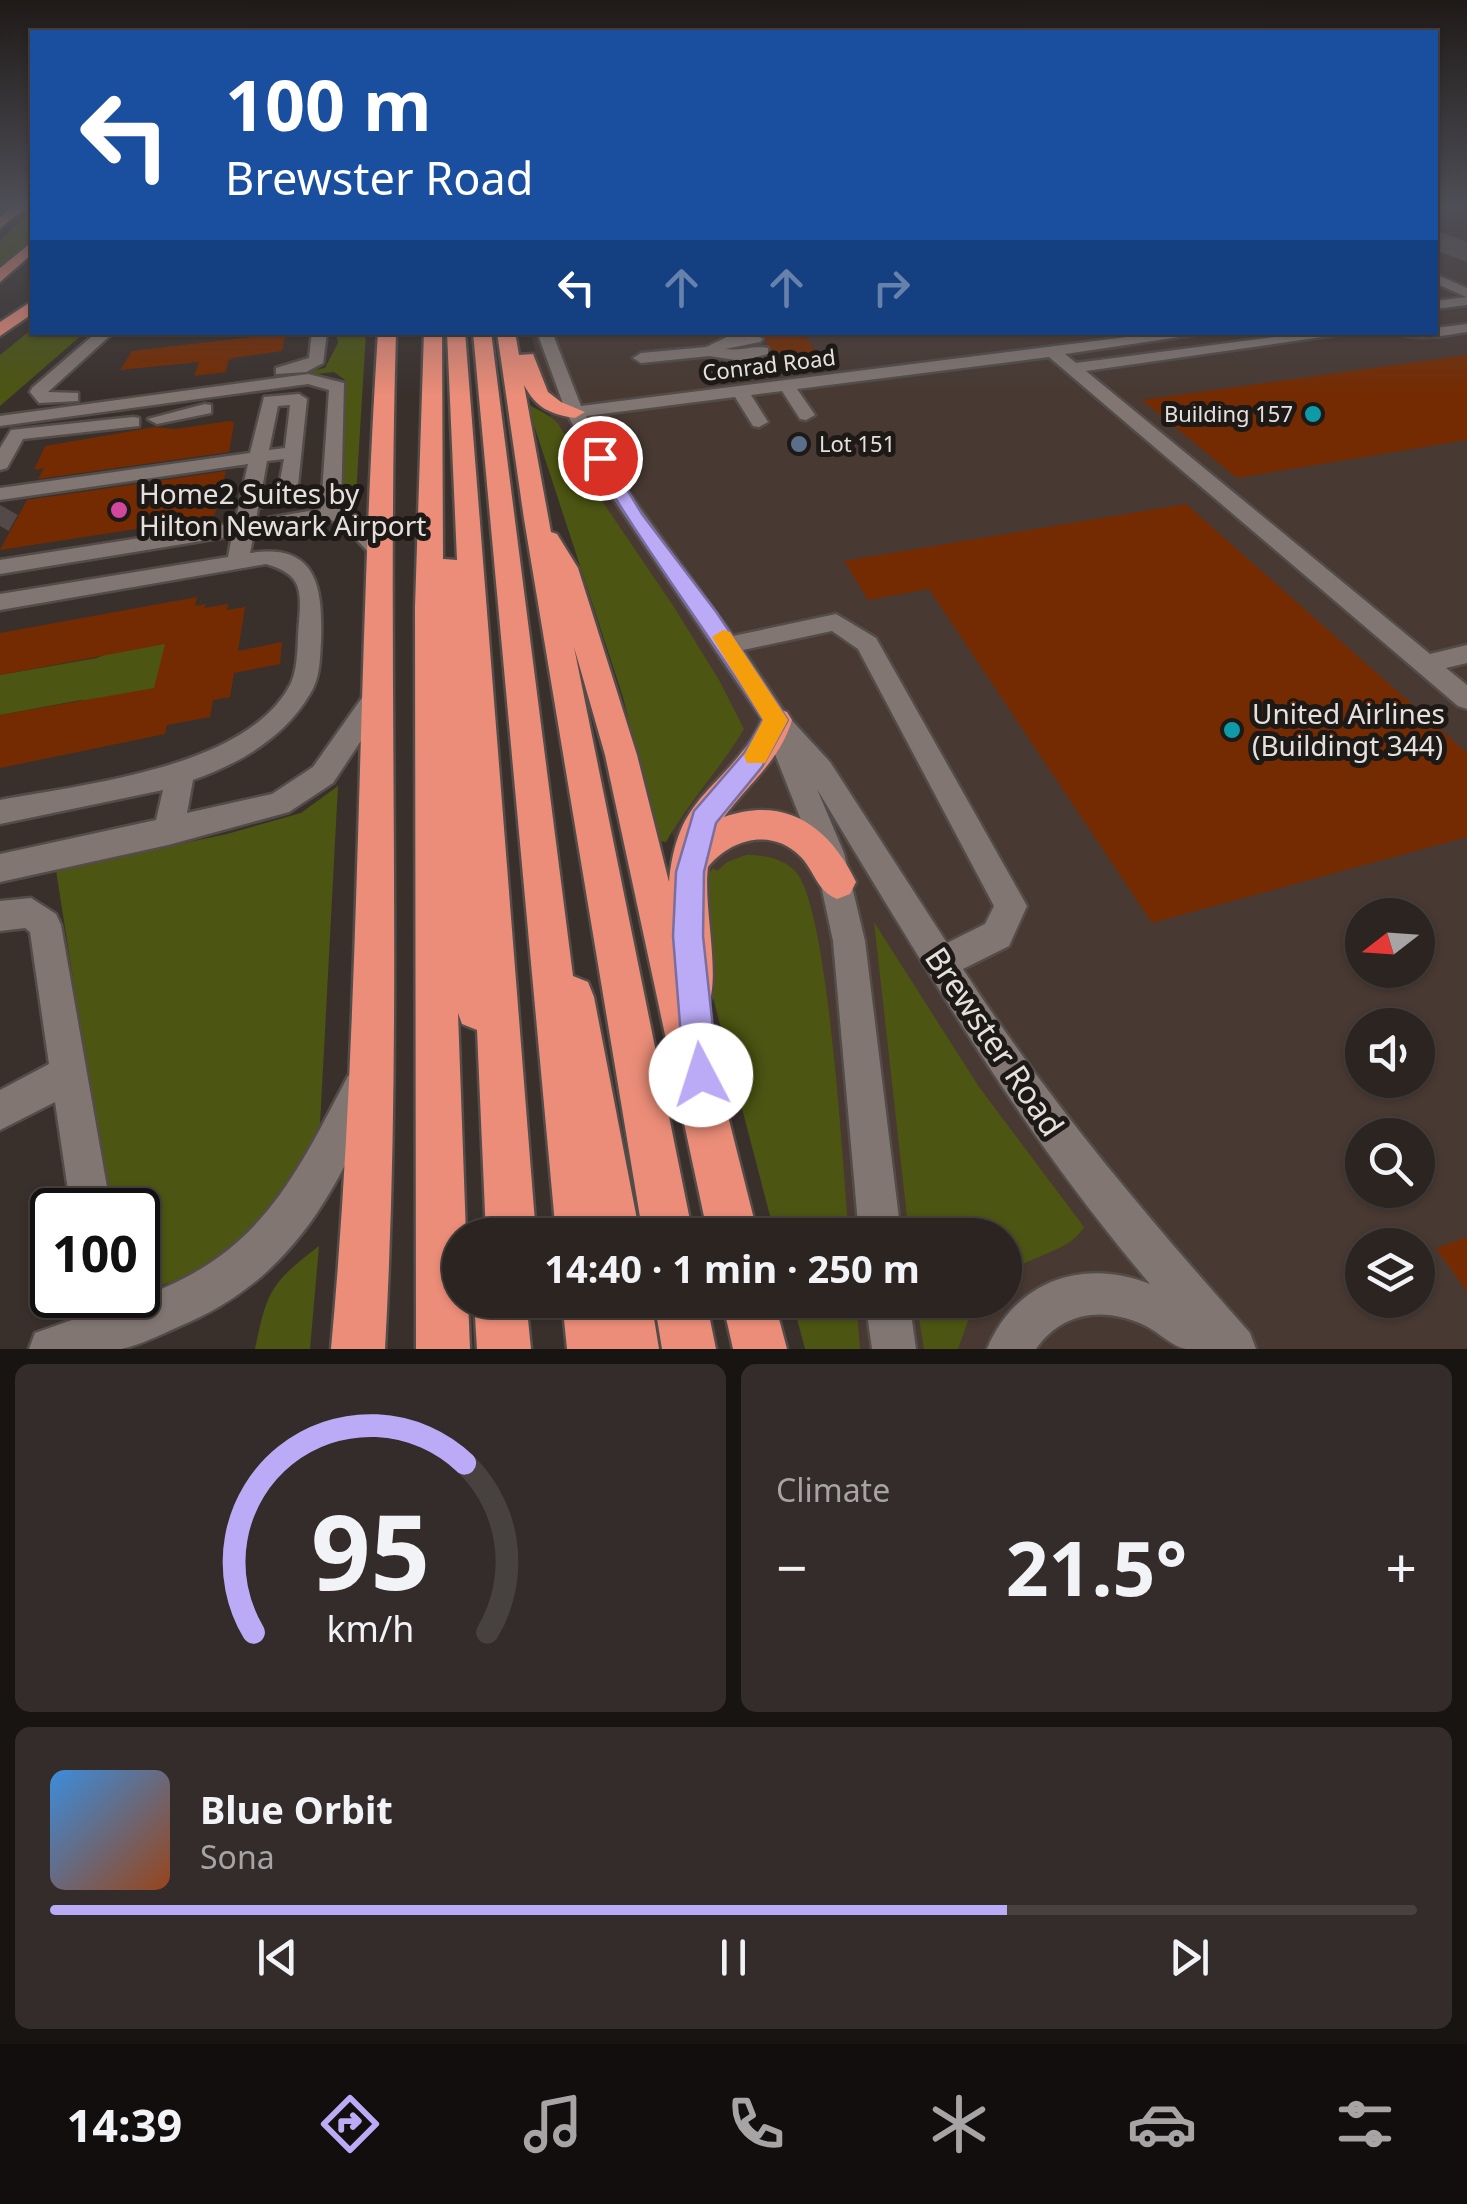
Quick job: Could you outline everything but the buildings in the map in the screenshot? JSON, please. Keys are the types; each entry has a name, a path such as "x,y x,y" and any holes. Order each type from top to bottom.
{"highway":[{"path":"0,331 30,308"},
{"path":"0,343 30,321"},
{"path":"358,1349 367,1227 378,549 387,335"},
{"path":"383,416 397,394 407,335"},
{"path":"433,335 429,592 443,1349"},
{"path":"456,335 510,1218"},
{"path":"482,335 579,1218"},
{"path":"506,335 536,519 665,1218"},
{"path":"519,335 537,396 550,407 575,412"},
{"path":"430,436 444,478 457,752 494,1218"},
{"path":"536,519 565,568 603,688 729,1218"},
{"path":"704,1110 688,936 688,889 704,819 753,760 776,720"},
{"path":"532,784 612,1218"},
{"path":"694,857 702,845 728,830 762,824 780,827 795,832 817,849 836,882"},
{"path":"367,1227 378,1289 378,1349"},
{"path":"501,1318 504,1349"},
{"path":"516,1318 518,1349"},
{"path":"590,1318 594,1349"},
{"path":"628,1318 632,1349"},
{"path":"683,1318 689,1349"},
{"path":"752,1318 760,1349"}],"street":[{"path":"1438,279 1467,293"},
{"path":"1438,305 1467,301"},
{"path":"1438,331 1467,328"},
{"path":"0,421 123,415 149,399 154,387 53,400 38,395 103,335"},
{"path":"242,388 245,376 299,369 313,363 319,357 320,335"},
{"name":"Brewster Road","path":"545,335 575,412 624,501 728,645 776,720 820,770 939,964 1082,1169 1234,1349"},
{"name":"Conrad Road","path":"575,412 1183,335"},
{"path":"1074,368 1327,335"},
{"path":"653,402 643,363 709,351 731,340 759,345"},
{"path":"1054,352 1467,698"},
{"path":"0,464 17,434 180,405 242,388 308,379 336,384 330,514"},
{"path":"786,385 806,415"},
{"path":"740,391 759,422"},
{"path":"149,399 180,405 301,400 288,495 247,515"},
{"path":"238,561 270,401"},
{"path":"157,418 180,405"},
{"path":"9,499 294,452"},
{"path":"0,567 247,515 330,514 348,519 378,549"},
{"path":"0,602 267,557 296,566 313,591 307,669 300,690 251,739 214,761 180,774 0,812"},
{"path":"728,645 836,622 867,644 1011,906 997,935 939,964"},
{"path":"1425,664 1467,654"},
{"path":"0,868 262,810 295,796 334,762 375,699"},
{"name":"Brewster Road","path":"776,720 794,774 822,832 836,882 857,998 878,1218"},
{"path":"168,832 180,774"},
{"path":"0,916 31,913 45,925 88,1188"},
{"path":"0,1111 70,1073"},
{"path":"160,1300 210,1289 257,1255 315,1178 369,1074"},
{"path":"1009,1349 1026,1324 1046,1306 1066,1295 1088,1292 1111,1293 1147,1304 1184,1323 1220,1349"},
{"path":"52,1349 98,1318"},
{"path":"890,1318 894,1349"}],"shaded area":[{"path":"1438,269 1467,269 1467,1349 809,1349 801,1318 1022,1318 1022,1218 774,1218 654,764 575,520 531,335 1438,335"}],"green space":[{"path":"30,331 30,335 82,335 0,406 0,355"},
{"path":"336,335 366,335 355,512 343,505 345,380 334,372 258,381 325,368 338,343"},
{"path":"528,407 558,424 581,476 674,607 744,729 666,842 658,841 623,697"},
{"path":"172,624 149,709 81,700 0,715 0,675 97,658"},
{"path":"338,786 320,1125 295,1185 241,1242 182,1278 160,1286 160,1188 106,1188 56,870 227,834 301,813"},
{"path":"746,855 779,860 796,872 808,896 826,987 848,1218 771,1218 704,963 704,881 713,868 717,871 727,862"},
{"path":"874,922 979,1087 1084,1227 1069,1242 1022,1265 1022,1218 907,1218"},
{"path":"319,1246 310,1349 255,1349 263,1313 274,1289 290,1269"},
{"path":"797,1318 857,1318 860,1349 805,1349"},
{"path":"919,1318 969,1318 958,1349 924,1349"}],"tunnel":[{"path":"0,526 9,510"}],"slow traffic":[{"path":"723,637 776,720 756,756"}],"place":[{"name":"Building 157","path":"1313,414"},
{"name":"Lot 151","path":"799,444"},
{"name":"Home2 Suites by Hilton Newark Airport","path":"119,510"},
{"name":"United Airlines (Buildingt 344)","path":"1232,730"}],"route":[{"path":"600,458 634,516 710,618 776,720 753,760 704,819 690,872 688,936 701,1075"}]}
